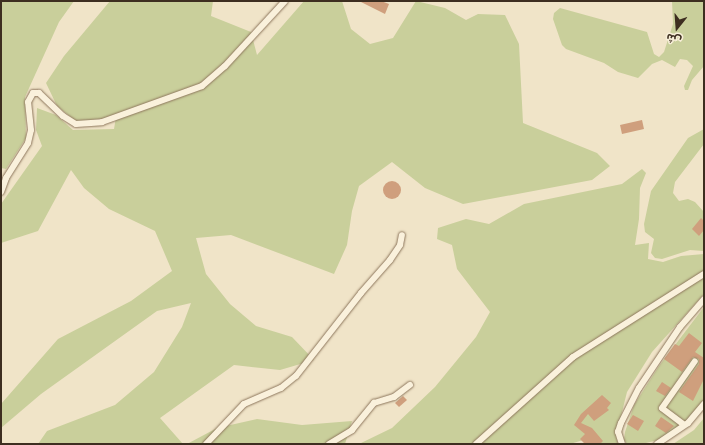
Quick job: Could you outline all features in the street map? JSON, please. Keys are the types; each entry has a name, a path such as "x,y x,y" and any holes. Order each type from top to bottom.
{"street":[{"path":"1,192 6,178 28,143 31,130 28,102 33,93 39,93 63,116 76,124 102,122 202,86 225,66 285,1"},
{"path":"206,444 244,404 282,388 296,376 361,293 390,260 400,245 402,235"},
{"path":"476,444 561,366 629,320 704,274"},
{"path":"622,444 618,432 639,388 680,327 704,299"},
{"path":"684,424 662,408 695,361"},
{"path":"329,444 352,430 374,403 394,397 410,385"},
{"path":"657,444 684,424 704,404"}],"green space":[{"path":"1,1 74,1 59,22 25,97 26,138 6,169 1,168"},
{"path":"110,1 213,1 211,16 251,32 257,55 304,1 342,1 351,29 370,44 393,38 416,1 445,8 466,20 478,14 505,15 519,44 523,123 597,153 610,166 592,180 463,204 425,188 392,162 359,186 352,211 347,245 334,274 231,235 196,238 206,274 230,304 256,326 292,337 314,360 280,370 234,365 160,418 183,444 38,444 47,431 115,405 154,372 182,327 191,303 157,311 41,394 1,428 1,404 58,339 131,301 172,271 155,231 109,209 84,188 71,170 38,231 1,243 1,204 42,146 36,130 37,108 56,115 73,130 114,129 116,117 77,122 57,106 46,83 64,56"},
{"path":"672,1 704,1 704,66 692,80 688,90 685,90 684,86 693,66 687,60 680,59 675,67 662,60 652,64 638,78 618,72 604,63 566,49 562,45 553,19 554,13 560,8 647,32 654,54 659,57 664,52 673,24"},
{"path":"704,129 704,144 675,182 673,193 679,201 688,199 695,202 704,212 704,251 690,250 662,259 655,258 651,253 654,239 645,232 644,224 651,191 688,138"},
{"path":"642,169 646,173 640,188 639,219 635,245 649,243 648,259 663,262 681,256 704,254 704,294 652,352 627,392 616,436 618,444 595,444 590,438 570,444 359,444 392,428 435,387 476,337 490,312 457,269 452,245 437,239 438,228 466,219 489,224 524,204 622,184"},
{"path":"704,307 704,406 696,415 662,439 642,444 627,444 624,440 625,432 634,405 659,366"},
{"path":"704,418 704,444 673,444 694,430"},
{"path":"257,419 302,425 352,421 345,444 187,444 217,428"}],"building":[{"path":"359,1 381,1 389,4 385,14"},
{"path":"642,120 644,129 622,134 620,125"},
{"path":"392,181 398,184 401,190 398,196 392,199 386,196 383,190 386,184"},
{"path":"701,218 704,221 704,230 699,236 692,229"},
{"path":"689,333 702,343 695,352 704,358 704,379 693,401 679,392 699,364 699,359 693,357 682,372 664,359 675,344 679,346"},
{"path":"662,382 671,388 665,396 656,391"},
{"path":"602,395 611,403 607,408 609,410 594,421 588,414 581,423 592,428 603,441 600,444 585,444 580,439 585,434 574,425 581,414"},
{"path":"403,396 407,400 399,407 395,403"},
{"path":"633,415 644,421 638,431 627,424"},
{"path":"661,417 674,426 666,433 655,426"}]}
